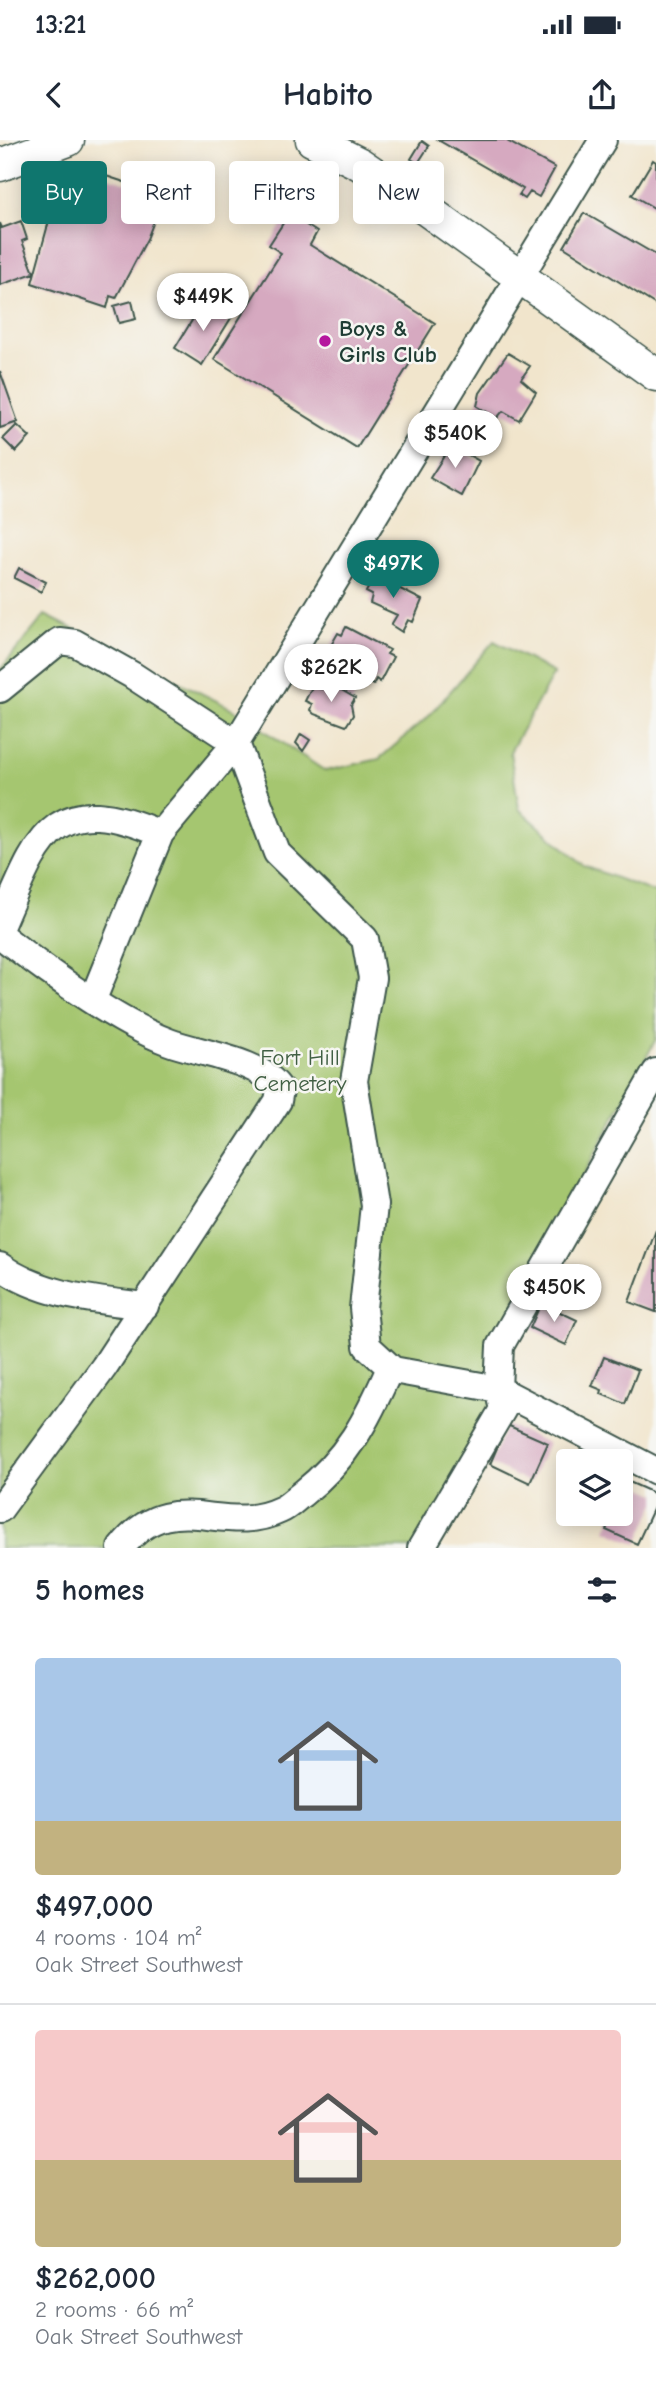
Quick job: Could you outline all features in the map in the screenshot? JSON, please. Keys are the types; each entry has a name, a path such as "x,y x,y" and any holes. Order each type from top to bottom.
{"main road":[{"path":"0,165 68,140"},
{"path":"312,140 360,164 656,375"}],"street":[{"path":"93,999 160,834 236,743 604,140"},
{"path":"0,689 59,641 75,643 132,675 236,743 277,853 365,939 372,978 354,1081 374,1205 363,1308 367,1346 390,1368 498,1389 656,1471"},
{"path":"0,927 29,861 52,828 68,820 91,814 135,823 160,834"},
{"path":"0,935 93,999 167,1042 261,1070 280,1090 278,1101 145,1306 0,1509"},
{"path":"421,1548 503,1409 498,1389 500,1346 656,1072"},
{"path":"0,1266 15,1277 55,1292 145,1306"},
{"path":"121,1548 145,1522 176,1513 246,1517 280,1510 317,1482 347,1452 367,1419 390,1368"}],"green space":[{"name":"Fort Hill Cemetery","path":"45,615 231,708 325,771 379,759 429,716 494,641 554,673 510,752 519,809 584,866 656,893 656,1039 495,1342 496,1407 421,1548 0,1548 0,670"}],"building":[{"path":"438,140 505,140 555,168 539,197 530,192 525,199 519,195 523,189"},
{"path":"422,141 429,146 419,161 411,159"},
{"path":"653,160 656,162 656,209 632,195"},
{"path":"107,176 121,181 121,224 153,224 116,298 110,296 107,308 32,283 48,224 107,224"},
{"path":"584,213 656,255 656,305 564,247"},
{"path":"21,221 27,239 22,241 34,273 0,285 0,223 2,228"},
{"name":"Boys & Girls Club","path":"283,224 305,224 317,232 310,245 435,323 357,448 214,359 281,253 269,245"},
{"path":"132,301 136,319 119,323 114,306"},
{"path":"204,301 231,318 202,365 175,348"},
{"path":"508,353 530,366 521,379 536,392 519,420 503,411 497,418 477,406 480,393"},
{"path":"0,371 18,422 0,428"},
{"path":"17,425 30,437 16,452 3,439"},
{"path":"451,445 479,461 462,496 430,478"},
{"path":"379,567 386,571 383,577 393,582 392,585 422,600 413,622 408,620 402,632 391,625 397,615 370,603 372,595 366,592"},
{"path":"19,568 46,582 41,592 14,578"},
{"path":"346,627 390,650 387,654 393,657 380,682 376,679 373,685 327,662 330,656 326,654 338,633 342,635"},
{"path":"326,681 355,698 351,705 353,715 346,726 314,714 310,710 312,704 305,701 313,685 321,689"},
{"path":"301,734 310,740 303,751 296,743"},
{"path":"656,1230 656,1312 629,1302"},
{"path":"541,1303 577,1320 566,1345 530,1328"},
{"path":"604,1357 638,1370 625,1404 601,1394 602,1390 592,1386"},
{"path":"507,1425 548,1443 530,1483 490,1464"},
{"path":"633,1484 656,1494 656,1503 637,1544 606,1530 608,1526 633,1526"}],"place":[{"name":"Boys & Girls Club","path":"325,341"}]}
